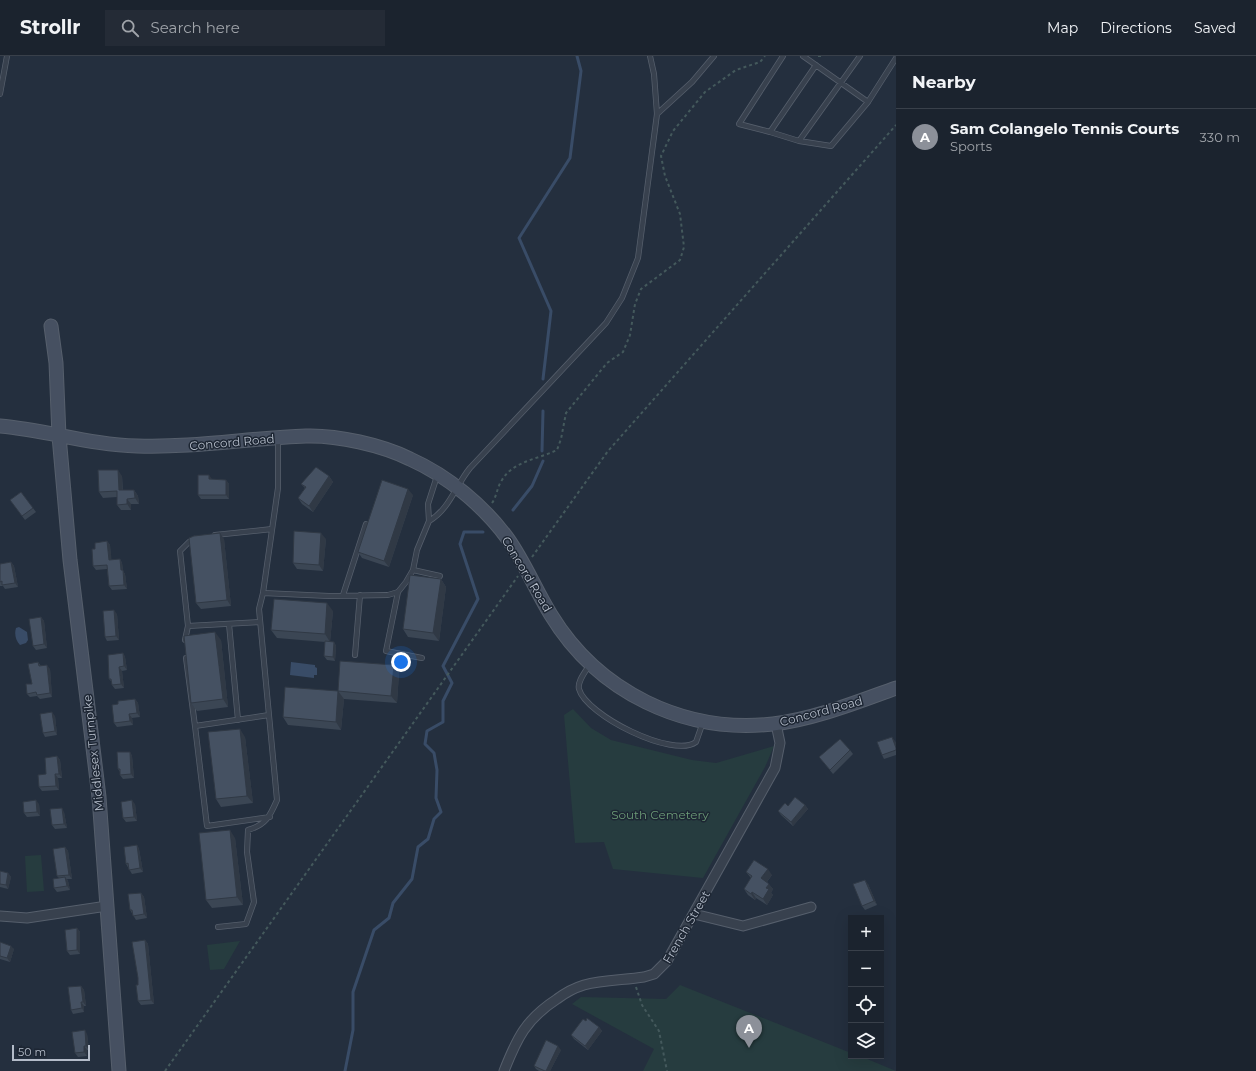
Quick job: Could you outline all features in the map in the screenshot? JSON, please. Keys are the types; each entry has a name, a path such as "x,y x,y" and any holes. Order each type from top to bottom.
{"main road":[{"name":"Middlesex Turnpike","path":"51,326 56,363 59,436 70,560 99,797 119,1071"},
{"name":"Concord Road","path":"0,426 114,445 172,447 308,436 341,439 378,447 410,459 438,474 483,510 508,539 559,628 590,664 617,686 649,704 685,718 703,722 740,726 776,724 831,710 896,688"}],"street":[{"name":"French Street","path":"504,1071 526,1024 545,1006 565,994 585,985 633,979 654,974 661,969 675,948 775,768 780,743 776,724"},
{"path":"0,916 27,918 107,906"},
{"path":"694,914 743,926 812,907"}],"lane":[{"path":"0,94 7,56"},
{"path":"429,521 437,516 445,507 456,487 470,468 606,323 622,298 638,258 657,114 654,74 650,56"},
{"path":"657,114 692,82 714,56"},
{"path":"783,56 739,124 799,141 831,146 868,102 896,58"},
{"path":"803,56 868,102"},
{"path":"799,141 860,56"},
{"path":"770,132 816,65"},
{"path":"218,928 246,924 254,902 247,852 248,830 258,827 270,817 277,800 277,786 259,609 263,593 278,488 278,438"},
{"path":"422,658 386,651 398,592 413,570 417,550 429,521 428,504 438,474"},
{"path":"343,596 366,524"},
{"path":"209,536 272,528"},
{"path":"185,644 188,626 180,551 189,542 201,536"},
{"path":"413,570 440,576"},
{"path":"263,593 343,596 388,595 398,592"},
{"path":"355,655 360,595"},
{"path":"188,626 260,622"},
{"path":"229,624 238,720"},
{"path":"186,651 207,826 270,817"},
{"path":"590,664 580,683 580,691 594,707 630,731 659,742 686,747 696,742 703,722"},
{"path":"195,726 269,715"}],"path":[{"path":"166,1071 608,451 896,125"},
{"path":"633,979 642,1005 659,1031 666,1071"}],"green space":[{"name":"South Cemetery","path":"573,709 591,728 611,740 692,760 716,763 774,746 765,767 703,878 613,869 604,842 575,843 564,715"},
{"path":"41,855 44,891 27,892 25,856"},
{"path":"240,941 224,969 210,970 207,945"},
{"path":"680,985 848,1052 848,1059 867,1059 896,1071 643,1071 654,1049 572,1004 581,997 666,999"}],"water":[{"path":"19,627 27,632 28,640 26,643 20,645 15,635 16,628"},
{"path":"291,662 315,665 317,668 317,675 314,675 314,678 290,675"}],"building":[{"path":"316,467 329,476 309,506 298,498 306,487 301,484"},
{"path":"98,470 118,470 119,490 134,490 135,498 127,499 127,504 117,505 117,491 99,492"},
{"path":"198,475 209,475 209,479 226,480 226,495 198,495"},
{"path":"382,480 408,489 384,561 358,552"},
{"path":"21,492 33,508 22,516 10,500"},
{"path":"294,531 321,533 319,565 293,563"},
{"path":"220,533 227,600 196,603 189,538"},
{"path":"107,541 109,560 120,559 121,570 123,570 124,585 109,586 107,565 93,566 92,549 95,549 95,543"},
{"path":"11,562 15,583 2,585 2,581 0,582 0,564"},
{"path":"410,575 441,579 433,633 403,629"},
{"path":"274,599 327,603 325,634 271,630"},
{"path":"114,610 116,636 105,637 103,611"},
{"path":"41,617 44,644 33,646 29,619"},
{"path":"215,632 223,699 191,703 184,636"},
{"path":"325,641 334,642 333,657 324,656"},
{"path":"123,653 124,666 119,667 121,684 112,685 111,679 109,679 108,655"},
{"path":"340,661 394,665 391,696 338,691"},
{"path":"38,662 39,666 47,665 50,693 37,695 36,692 27,694 26,684 32,684 28,664"},
{"path":"285,687 338,691 336,722 283,717"},
{"path":"135,699 137,713 129,714 130,721 114,723 112,705 118,704 118,701"},
{"path":"52,712 55,731 43,733 40,714"},
{"path":"240,729 247,796 216,799 208,732"},
{"path":"892,737 896,750 882,755 877,742"},
{"path":"840,739 850,750 830,770 819,757"},
{"path":"117,752 130,752 131,774 120,775 120,769 118,769"},
{"path":"57,756 59,774 55,774 56,786 39,787 38,775 46,774 45,758"},
{"path":"795,797 805,805 791,822 778,811 785,803 788,806"},
{"path":"36,800 37,812 24,813 23,802"},
{"path":"132,800 134,817 123,818 121,802"},
{"path":"62,808 64,824 52,825 50,809"},
{"path":"230,830 237,897 206,900 199,833"},
{"path":"137,845 140,868 129,870 128,863 126,864 124,847"},
{"path":"65,847 69,875 57,876 53,849"},
{"path":"754,860 768,869 761,878 769,884 766,888 769,889 763,899 744,889 752,876 746,872"},
{"path":"0,871 8,873 6,885 0,884"},
{"path":"65,877 67,886 54,888 53,879"},
{"path":"865,880 874,901 862,906 853,884"},
{"path":"141,893 144,914 133,916 132,910 130,910 128,894"},
{"path":"77,928 77,950 67,951 65,930"},
{"path":"145,940 151,1000 138,1001 136,985 138,985 138,978 132,942"},
{"path":"0,942 11,946 7,958 0,956"},
{"path":"81,986 83,1002 81,1002 82,1008 71,1010 68,987"},
{"path":"587,1018 599,1027 585,1046 571,1035 583,1019 586,1021"},
{"path":"85,1030 86,1046 84,1046 84,1052 75,1053 72,1032"},
{"path":"546,1040 558,1046 545,1071 534,1066"}],"waterway":[{"path":"543,379 551,311 519,238 570,158 581,71 577,56"},
{"path":"542,451 543,411"},
{"path":"513,510 532,486 543,461"},
{"path":"345,1071 353,1030 353,992 374,930 389,918 393,903 412,879 418,847 428,839 434,819 441,812 436,798 437,770 434,753 425,744 427,731 443,722 443,701 452,683 443,666 478,599 460,544 464,532 483,532"}],"place":[{"name":"Sam Colangelo Tennis Courts","path":"749,1048"}]}
